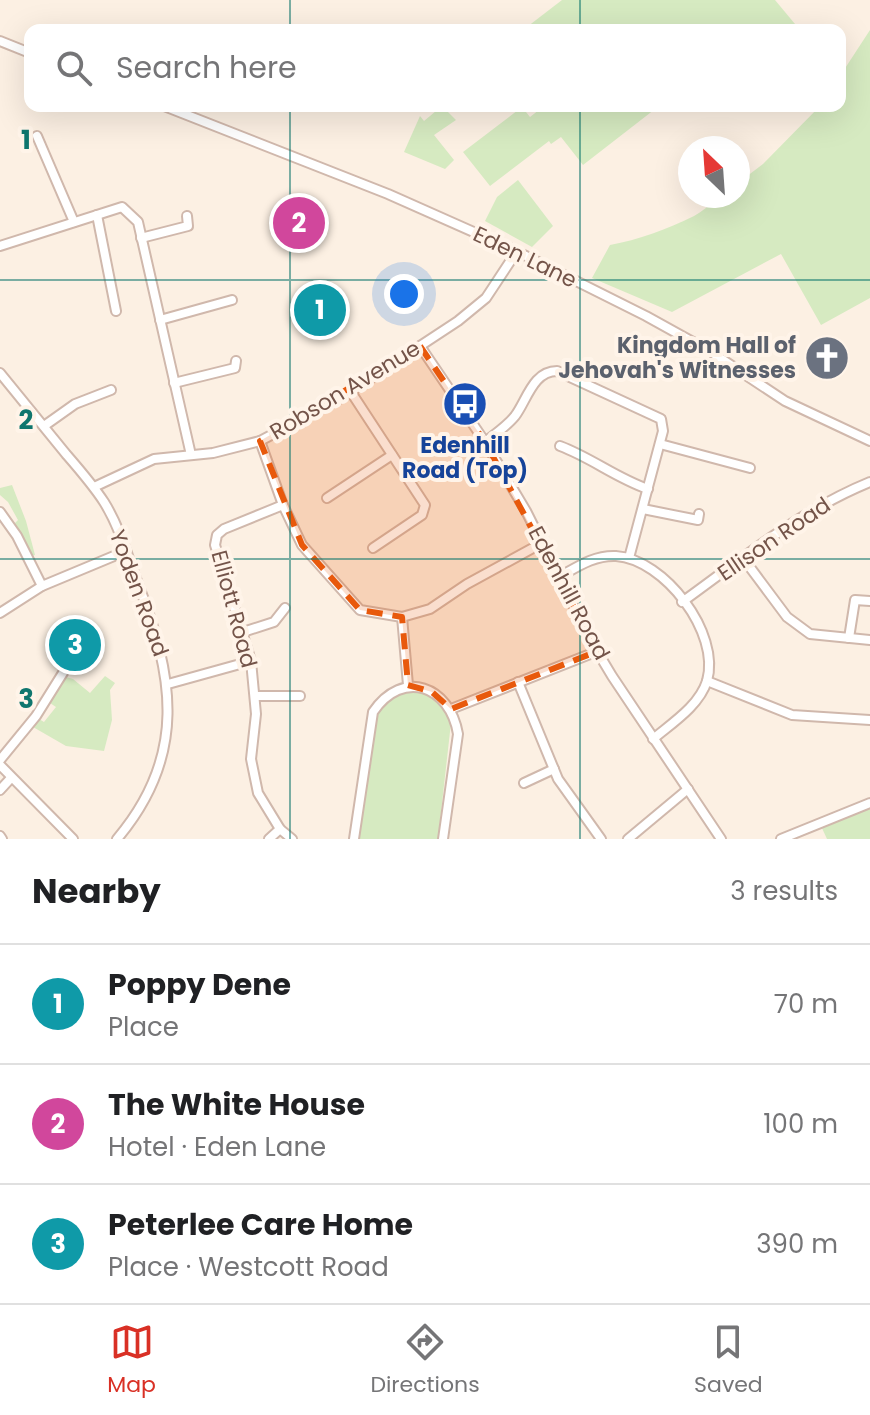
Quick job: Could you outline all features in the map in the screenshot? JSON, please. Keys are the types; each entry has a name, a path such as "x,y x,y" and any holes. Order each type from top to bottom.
{"street":[{"path":"0,41 24,51"},
{"name":"Eden Lane","path":"179,112 388,194 517,251 659,323 722,359 785,401 870,441"},
{"path":"37,136 74,222"},
{"path":"0,246 122,207 138,222 191,455"},
{"path":"97,215 116,311"},
{"path":"141,238 188,226 187,216"},
{"name":"Robson Avenue","path":"94,487 154,459 213,453 260,441 351,392 458,321 486,298 517,251"},
{"path":"160,320 232,300"},
{"name":"Edenhill Road","path":"420,346 485,442 598,651 721,839"},
{"path":"174,383 235,368 236,361"},
{"path":"485,442 514,418 539,378 547,371 557,371 661,419 663,431 629,558"},
{"name":"Yoden Road","path":"0,373 94,487 111,515 153,620 168,684 166,734 157,772 142,804 119,838"},
{"path":"44,426 75,404 111,390"},
{"path":"351,392 425,505 425,512 373,548"},
{"path":"260,441 283,505 302,545 360,610 402,617 430,609 467,584 542,543"},
{"path":"660,444 750,468"},
{"path":"560,446 586,456 622,480 648,489"},
{"path":"327,498 392,455"},
{"name":"Ellison Road","path":"682,602 816,508 870,482"},
{"name":"Elliott Road","path":"283,505 224,529 215,540 251,661 255,696 251,759 258,793 280,829 292,839"},
{"path":"643,509 698,520 699,514"},
{"path":"0,512 17,536 42,586"},
{"path":"0,613 42,586 126,551"},
{"path":"559,577 600,557 629,558 652,568 703,629 710,648 707,681 694,702 653,739"},
{"path":"743,558 787,617 810,634 870,640"},
{"path":"849,638 855,600 870,601"},
{"path":"243,632 274,622 285,608"},
{"path":"402,617 408,685"},
{"path":"451,709 598,651"},
{"path":"168,684 251,661"},
{"path":"66,668 36,716 0,763 11,778 73,839"},
{"path":"707,681 792,715 870,720"},
{"path":"518,682 554,769 601,839"},
{"path":"354,839 373,712 382,699 408,685 432,692 451,709 458,734 443,839"},
{"path":"255,696 300,696"},
{"path":"524,783 554,769"},
{"path":"0,790 11,778"},
{"path":"628,839 688,789"},
{"path":"781,839 870,803"},
{"path":"269,839 280,829"}],"highlighted area":[{"path":"420,346 485,442 598,651 451,709 432,692 408,685 402,617 360,610 302,545 260,441"}],"green space":[{"path":"562,0 775,0 795,24 531,24"},
{"path":"870,30 870,298 821,325 781,254 672,312 592,278 610,245 663,230 705,208 750,208 750,174 814,112 846,112 846,67"},
{"path":"435,112 448,112 456,120 434,135 454,160 445,169 404,152 420,116 424,121"},
{"path":"515,112 526,112 530,117 536,112 651,112 583,165 561,137 551,144 549,141 490,186 463,152"},
{"path":"518,180 553,226 532,247 485,221 497,197"},
{"path":"12,485 35,555 31,556 13,525 18,520 8,502 0,495 0,488"},
{"path":"105,676 115,683 110,690 112,720 104,751 66,746 33,727 39,719 44,722 56,707 50,703 66,677 90,693"},
{"path":"414,689 437,699 451,723 438,839 356,839 377,711 395,693"},
{"path":"870,809 870,839 827,839 821,826"}],"place":[{"name":"The White House","path":"299,223"},
{"name":"Poppy Dene","path":"320,310"},
{"name":"Kingdom Hall of Jehovah's Witnesses","path":"827,358"},
{"name":"Edenhill Road (Top)","path":"465,404"},
{"name":"Peterlee Care Home","path":"75,645"}]}
